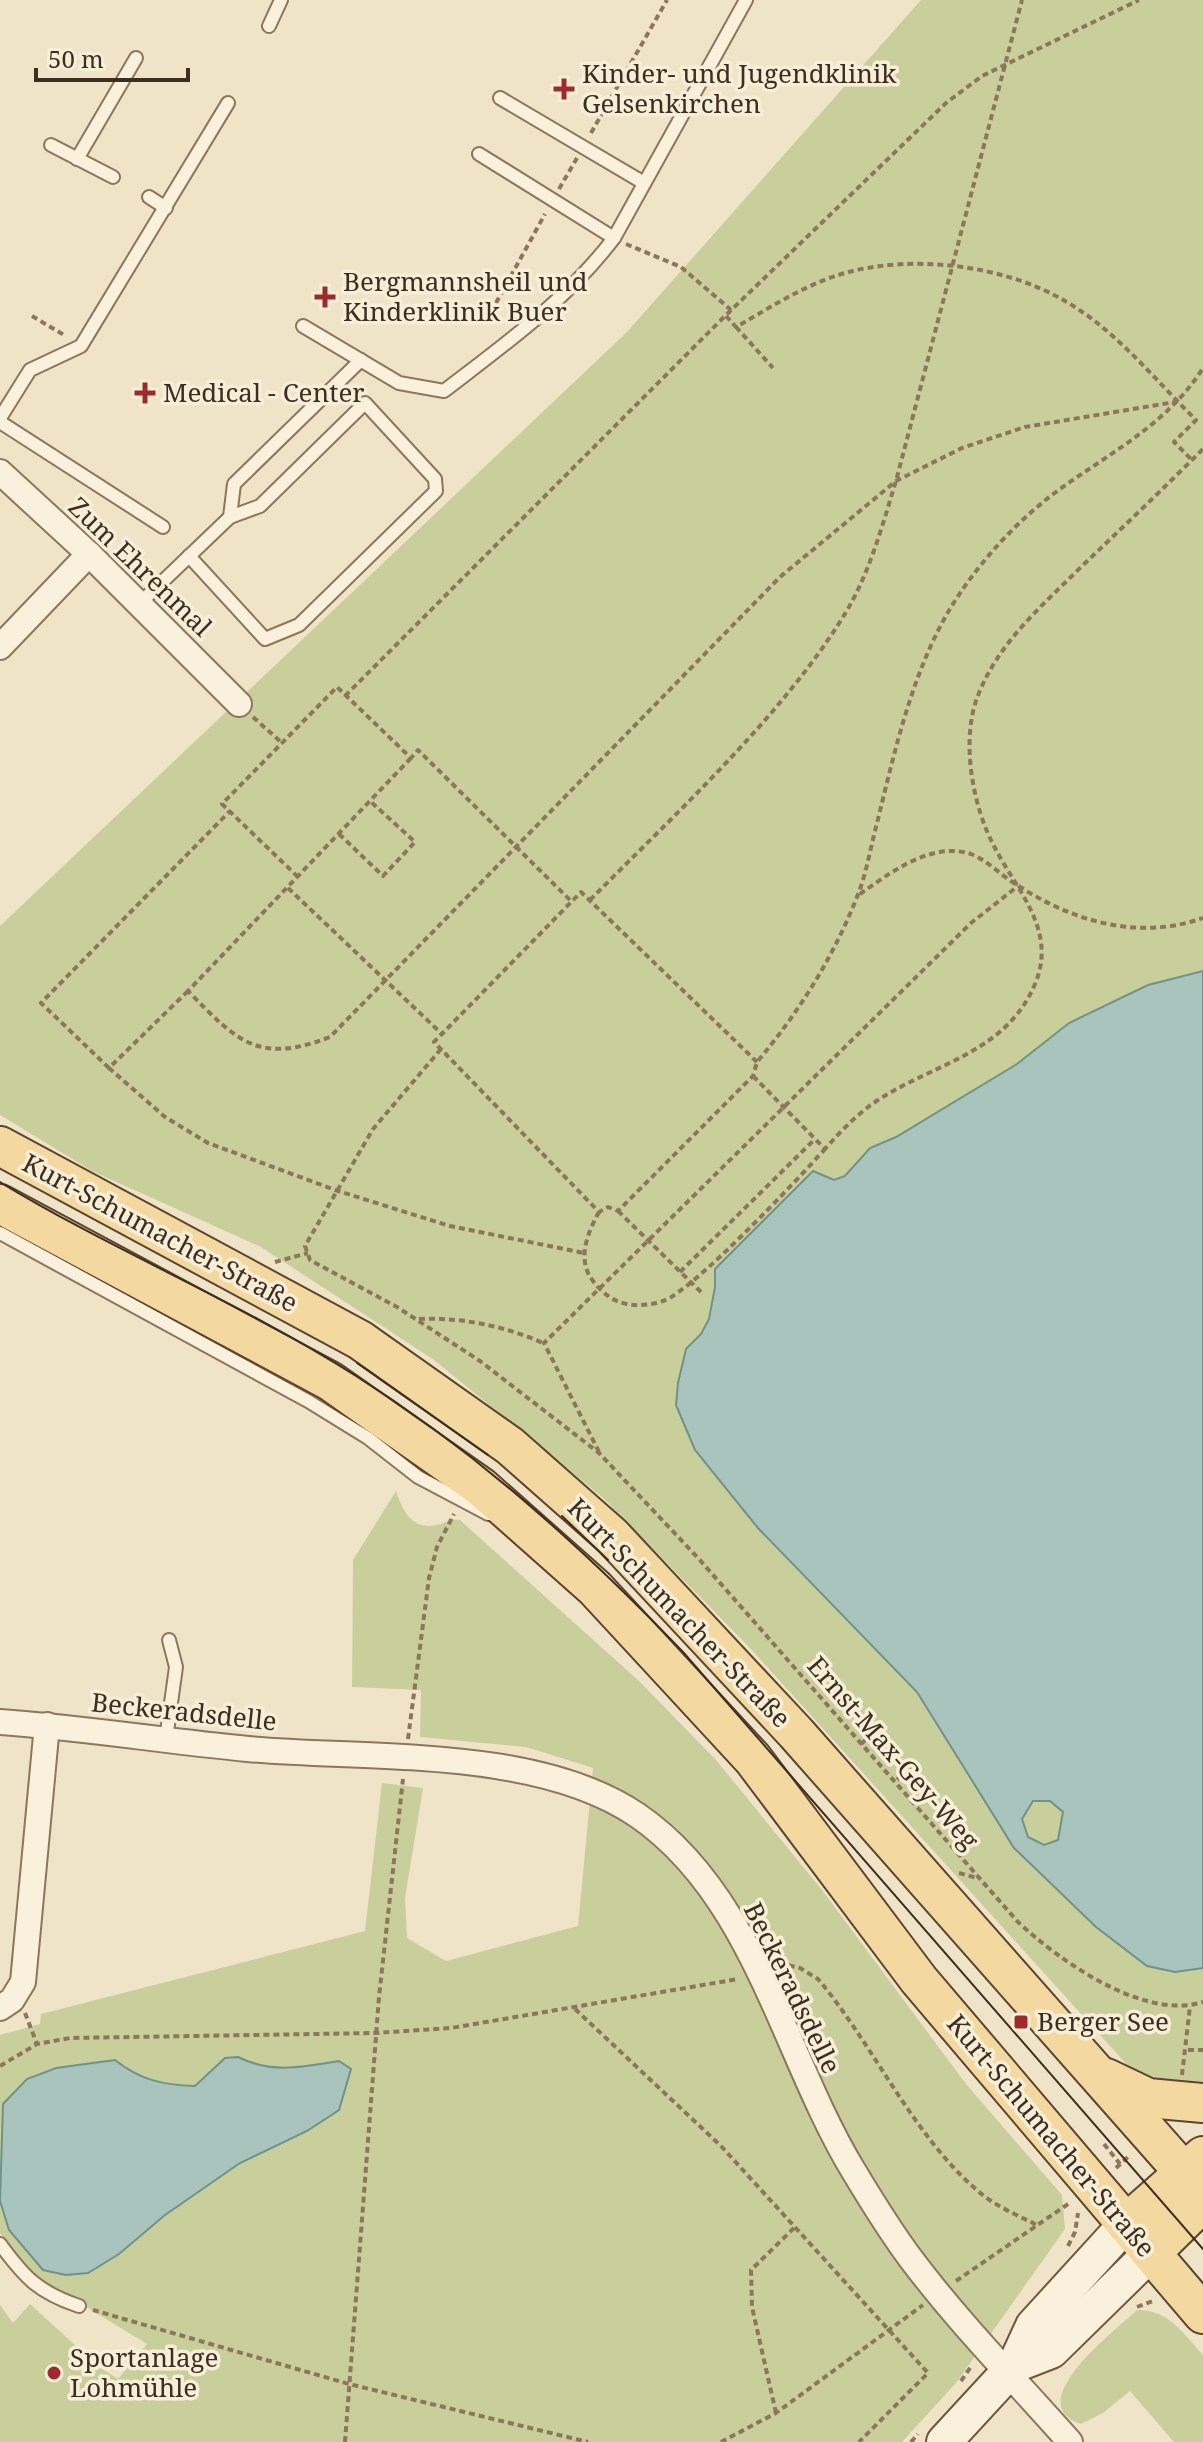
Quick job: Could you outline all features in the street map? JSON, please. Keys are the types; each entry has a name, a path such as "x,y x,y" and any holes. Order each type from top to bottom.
{"main road":[{"name":"Kurt-Schumacher-Straße","path":"0,1146 360,1340 510,1446 612,1536 731,1664 1093,2072 1199,2181"},
{"name":"Kurt-Schumacher-Straße","path":"0,1204 330,1381 481,1487 595,1588 753,1759 919,1980 1098,2182 1126,2224 1203,2314"},
{"path":"1093,2072 1148,2098 1203,2103"},
{"path":"944,2442 1012,2368 1033,2326 1126,2224 1199,2181"},
{"path":"1012,2368 1051,2351 1151,2253 1199,2181"}],"street":[{"name":"Zum Ehrenmal","path":"0,472 89,554 239,704"},
{"path":"0,647 89,554"},
{"name":"Beckeradsdelle","path":"0,1722 249,1749 406,1759 542,1774 574,1784 635,1814 671,1843 707,1885 759,1973 808,2086 850,2165 909,2257 938,2293 1012,2368 1070,2442"},
{"path":"6,2004 23,1982 47,1725"}],"lane":[{"path":"269,26 281,0"},
{"path":"303,326 399,383 444,391 537,319 588,272 614,238 746,0"},
{"path":"77,159 136,58"},
{"path":"500,98 644,183"},
{"path":"163,527 0,420 30,370 81,346 228,103"},
{"path":"51,145 113,177"},
{"path":"479,154 614,238"},
{"path":"149,197 166,208"},
{"path":"230,517 234,484 361,360"},
{"path":"138,605 189,556 230,517 260,506 365,403 435,479 436,491 299,625 265,639 189,556"},
{"name":"Kurt-Schumacher-Straße","path":"0,1233 297,1394 368,1438 418,1477 494,1518 540,1556 595,1588"},
{"path":"166,1739 176,1687 176,1667 169,1640"},
{"path":"0,2244 25,2277 48,2295 79,2306"}],"path":[{"path":"590,900 721,767 805,670 849,606 875,548 896,481 1022,0"},
{"path":"345,696 731,310 946,103 1004,65 1139,0"},
{"path":"614,238 681,267 731,310"},
{"path":"736,327 801,291 848,272 891,265 951,266 1005,277 1065,301 1113,336 1196,420"},
{"path":"725,316 773,368"},
{"path":"618,1211 753,1076 757,1062 816,983 858,895 902,725 931,645 948,612 975,574 1022,522 1054,493 1128,444 1178,401 1203,368"},
{"path":"188,991 245,1043 270,1050 302,1048 330,1037 780,577 896,481 962,448 1025,427 1178,401"},
{"path":"1192,460 1174,442 1201,414"},
{"path":"701,1292 690,1281 649,1242 618,1211 608,1207 599,1212 587,1233 584,1253 589,1277 612,1301 637,1307 667,1300 690,1281 846,1126 878,1100 967,1057 999,1034 1022,1010 1037,982 1043,955 1041,932 981,820 969,756 977,696 999,653 1027,621 1203,449"},
{"path":"298,877 222,804 337,687 411,758"},
{"path":"239,704 282,743"},
{"path":"109,1068 188,991 418,750 571,901"},
{"path":"339,834 383,876 415,842 370,801"},
{"path":"230,811 41,1003 165,1117 208,1143 338,1191 450,1226 584,1253"},
{"path":"858,895 919,857 947,853 972,855 1066,913 1103,926 1149,927 1203,918"},
{"path":"544,1343 971,923 1018,886"},
{"path":"288,888 442,1034"},
{"path":"599,1212 434,1042 571,901 581,892 757,1062"},
{"path":"441,1049 387,1110 305,1246 310,1260 416,1320 480,1361 599,1453"},
{"path":"753,1076 825,1149"},
{"path":"680,1272 815,1139"},
{"path":"264,1265 308,1253"},
{"path":"416,1320 442,1318 487,1326 544,1343 599,1453"},
{"name":"Ernst-Max-Gey-Weg","path":"599,1453 699,1559 1018,1922 1050,1951 1087,1975 1125,1993 1190,2006 1203,2002"},
{"path":"345,2442 376,2033 406,1759 429,1578 437,1547 464,1501"},
{"path":"861,1744 875,1731 909,1769 894,1782"},
{"path":"0,2066 37,2044 123,2035 376,2033 451,2028 575,2009 759,1973 777,1963 787,1963 818,1979 899,2095 960,2174 979,2193 1037,2225"},
{"path":"6,2004 29,2017 37,2044"},
{"path":"1190,2006 1188,2050 1203,2050"},
{"path":"575,2009 711,2136 928,2373 859,2442"},
{"path":"721,2442 776,2413 938,2293 1098,2182 1152,2136"},
{"path":"1062,2256 1098,2182 1104,2144"},
{"path":"776,2413 752,2307 751,2270 796,2226"},
{"path":"1128,2312 1151,2299 1160,2303"},
{"path":"79,2306 349,2384 588,2442"}],"green space":[{"path":"921,0 1203,0 1203,2089 1194,2094 1129,2067 749,1647 602,1497 434,1360 261,1247 92,1171 0,1115 0,926 627,332"},
{"path":"396,1491 406,1514 417,1523 432,1526 460,1520 639,1681 716,1760 822,1890 966,2084 1062,2195 1065,2229 956,2383 902,2442 0,2442 0,2305 13,2323 30,2304 99,2367 118,2379 147,2344 29,2272 0,2233 0,2035 40,2024 41,2014 365,1931 382,1783 423,1788 405,1898 407,1938 446,1961 578,1926 593,1768 526,1747 420,1737 421,1690 352,1687 353,1560"},
{"path":"1137,2310 1166,2318 1203,2355 1203,2442 1174,2442 1130,2391 1103,2413 1081,2424 1065,2414 1061,2400 1066,2384 1078,2366"}],"water":[{"name":"Berger See","path":"1203,971 1203,1968 1175,1972 1147,1966 1096,1927 1014,1848 917,1692 758,1528 695,1450 676,1405 686,1349 701,1334 709,1319 715,1269 813,1171 834,1180 845,1176 870,1148 896,1137 1017,1064 1069,1023 1148,985","holes":["1033,1801 1050,1801 1063,1812 1058,1840 1044,1845 1028,1837 1022,1819"]},
{"path":"238,2057 275,2067 339,2061 351,2069 339,2110 307,2131 240,2163 165,2215 119,2254 88,2273 66,2275 43,2270 9,2230 0,2201 3,2104 27,2079 56,2068 115,2060 152,2080 195,2086 225,2058"}],"tram line":[{"path":"0,1182 88,1232 268,1325 356,1376 487,1470 568,1539 683,1652 1203,2249"},
{"path":"357,1363 488,1455"},
{"path":"562,1516 608,1560"}],"place":[{"name":"Kinder- und Jugendklinik Gelsenkirchen","path":"564,89"},
{"name":"Bergmannsheil und Kinderklinik Buer","path":"325,297"},
{"name":"Medical - Center","path":"145,393"},
{"name":"Berger See","path":"1021,2022"},
{"name":"Sportanlage Lohmühle","path":"54,2373"}]}
